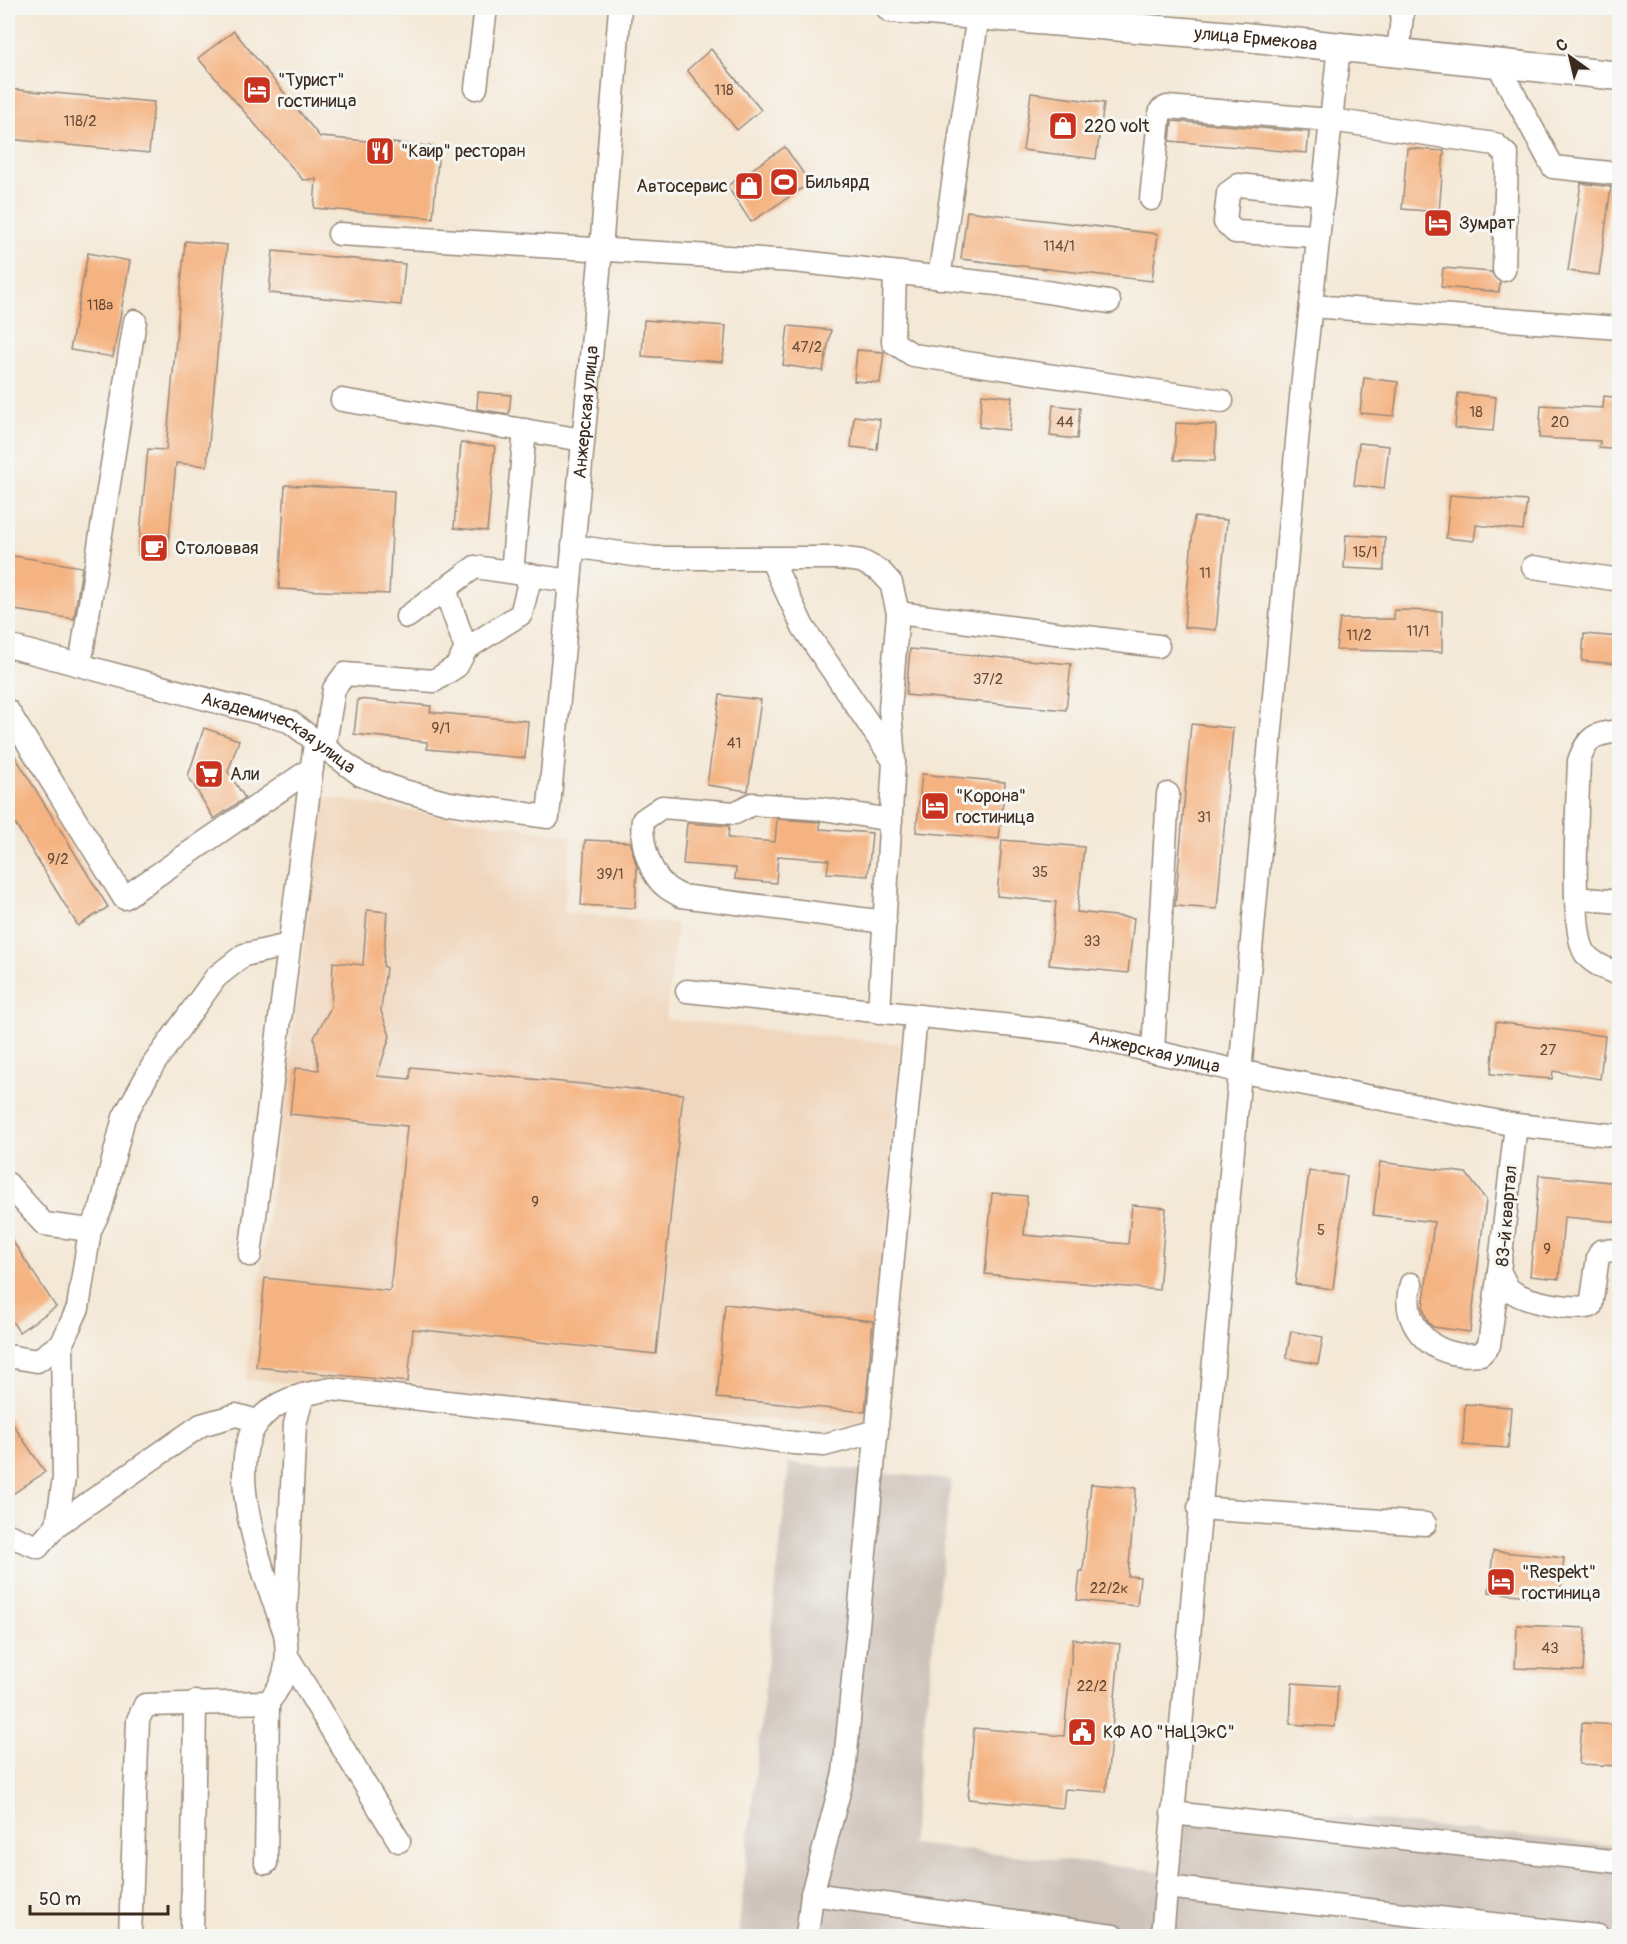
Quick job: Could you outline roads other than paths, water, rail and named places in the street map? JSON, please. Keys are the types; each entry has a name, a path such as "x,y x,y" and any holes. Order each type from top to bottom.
{"main road":[{"name":"улица Ермекова","path":"891,8 1339,47 1620,76"}],"street":[{"path":"476,88 486,8"},
{"name":"Анжерская улица","path":"548,817 601,250 620,8"},
{"path":"1398,53 1403,8"},
{"path":"939,278 978,15"},
{"path":"1162,1936 1238,1071 1311,306 1339,47"},
{"path":"1497,63 1553,167 1620,174"},
{"path":"1150,200 1159,118 1161,110 1167,107 1331,120 1495,144 1507,155 1504,270"},
{"path":"1318,236 1235,232 1225,222 1228,193 1239,185 1323,194"},
{"path":"339,234 794,261 939,278 1109,302"},
{"path":"895,273 893,342 913,355 1222,401"},
{"path":"1311,306 1620,328"},
{"path":"80,665 135,321"},
{"path":"342,399 583,440"},
{"path":"250,1254 312,768 334,689 345,674 434,681 457,666 466,649 521,614 525,430"},
{"path":"573,546 654,558 836,558 861,561 880,571 891,583 898,613 890,709 894,762 879,1012"},
{"path":"771,559 802,627 894,762"},
{"path":"407,618 475,567 570,581"},
{"path":"1533,567 1620,580"},
{"path":"445,589 466,649"},
{"path":"898,613 1158,646"},
{"name":"Академическая улица","path":"8,646 289,721 319,746 361,775 398,789 449,803 548,817"},
{"path":"8,711 124,898 312,768"},
{"path":"1620,731 1598,734 1585,743 1579,761 1576,898 1579,933 1585,953 1599,965 1620,975"},
{"path":"1153,1051 1168,794"},
{"path":"885,922 681,896 663,886 652,867 641,831 643,820 662,807 735,813 752,804 823,809 891,820"},
{"path":"1576,898 1620,902"},
{"path":"57,1525 64,1478 62,1343 78,1308 90,1230 101,1208 124,1117 153,1065 216,977 244,955 290,945"},
{"name":"Анжерская улица","path":"687,991 1069,1032 1238,1071 1516,1125 1620,1136"},
{"path":"807,1936 812,1894 844,1773 916,1016"},
{"name":"83-й квартал","path":"1516,1125 1499,1271 1509,1288 1522,1298 1580,1309 1591,1306 1598,1257 1601,1251 1620,1250"},
{"path":"8,1184 45,1224 90,1230"},
{"path":"1411,1284 1407,1299 1409,1315 1426,1341 1456,1354 1480,1354 1489,1345 1499,1271"},
{"path":"8,1356 37,1361 62,1343"},
{"path":"399,1841 289,1659 285,1633 260,1561 246,1497 244,1462 247,1441 258,1421 280,1403 331,1389 724,1433 793,1443 824,1444 877,1431"},
{"path":"285,1633 295,1424 303,1395"},
{"path":"8,1535 38,1547 57,1525 201,1425 236,1415 258,1421"},
{"path":"1199,1508 1425,1524"},
{"path":"266,1863 268,1702 280,1688 289,1659"},
{"path":"192,1936 195,1702"},
{"path":"130,1936 138,1720 145,1705 268,1702"},
{"path":"1172,1813 1620,1862"},
{"path":"1166,1887 1598,1936"},
{"path":"812,1894 1113,1936"}],"place":[{"name":"\"Турист\" гостиница","path":"257,90"},
{"name":"220 volt","path":"1063,126"},
{"name":"\"Каир\" ресторан","path":"380,151"},
{"name":"Бильярд","path":"784,182"},
{"name":"Автосервис","path":"749,186"},
{"name":"Зумрат","path":"1438,223"},
{"name":"Столоввая","path":"154,548"},
{"name":"Али","path":"209,774"},
{"name":"\"Корона\" гостиница","path":"935,806"},
{"name":"\"Respekt\" гостиница","path":"1501,1582"},
{"name":"КФ АО \"НаЦЭкС\"","path":"1082,1732"}]}
